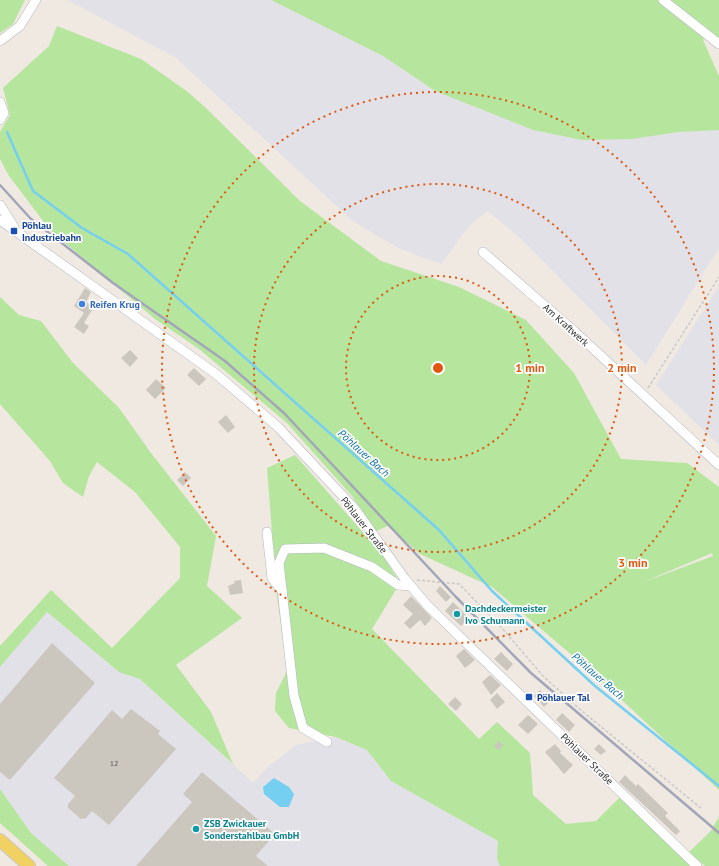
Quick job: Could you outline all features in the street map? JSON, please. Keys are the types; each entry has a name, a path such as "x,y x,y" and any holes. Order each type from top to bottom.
{"main road":[{"path":"0,840 29,866"}],"street":[{"path":"0,41 20,26 36,0"},
{"path":"663,0 719,44"},
{"path":"0,102 4,113 0,120"},
{"path":"0,205 17,231"},
{"name":"Pöhlauer Straße","path":"0,220 216,374 278,427 355,509 408,583 427,605 697,866"},
{"name":"Am Kraftwerk","path":"483,252 574,332 719,464"},
{"path":"267,532 272,578 283,592"},
{"path":"327,742 303,728 294,696 280,563 285,550 324,548 372,567 398,585 408,583"}],"path":[{"path":"643,395 719,277"},
{"path":"408,583 459,584 501,627 543,676 583,712 702,808"}],"shaded area":[{"path":"67,0 271,0 383,56 435,91 533,130 582,140 632,139 679,132 719,130 719,248 646,365 516,234 487,211 469,226 441,264 398,248 354,222 175,57"},
{"path":"719,286 719,445 656,385"},
{"path":"47,612 119,672 140,679 253,783 270,765 296,745 336,737 367,750 391,781 498,841 497,859 500,866 69,866 31,833 0,789 0,667"}],"green space":[{"path":"0,0 25,0 13,24 0,33"},
{"path":"271,0 719,0 719,40 708,33 703,40 719,76 719,130 679,132 632,139 582,140 533,130 435,91 383,56"},
{"path":"57,26 141,59 188,92 206,108 300,201 381,261 459,287 526,320 574,373 621,459 687,463 719,487 719,790 587,668 492,587 420,554 388,526 376,531 352,496 287,423 199,349 155,319 50,230 9,176 0,159 0,132 10,115 3,88 49,46","holes":["712,553 713,556 641,583"]},
{"path":"0,297 19,315 41,321 73,363 119,408 151,453 216,536 207,586 242,618 176,665 211,712 233,764 140,679 119,672 47,612 0,667 0,646 51,590 112,648 180,578 180,547 135,492 97,462 89,476 83,497 63,483 50,461 0,404"},
{"path":"295,455 382,554 400,583 372,629 479,739 497,722 530,753 533,795 566,824 596,821 620,797 690,866 500,866 497,859 498,841 391,781 367,750 336,737 289,728 275,711 276,693 287,671 277,596 267,468"},
{"path":"0,789 31,833 69,866 48,866 0,823"},
{"path":"719,817 719,866 705,866 689,852 710,832"}],"water":[{"path":"274,778 289,787 294,794 289,807 280,807 264,794 263,787"}],"building":[{"name":"Reifen Krug","path":"85,288 91,292 86,302 94,307 84,323 89,326 84,334 74,327 84,313 74,306"},
{"path":"130,350 138,358 130,367 121,358"},
{"path":"194,368 206,379 199,386 187,375"},
{"path":"156,379 166,388 155,399 146,390"},
{"path":"226,415 235,427 228,433 218,422"},
{"path":"185,472 191,478 183,486 177,480"},
{"path":"241,580 243,593 230,595 228,586 235,583 234,581"},
{"path":"440,586 451,597 446,602 436,591"},
{"path":"411,596 432,618 425,626 420,620 410,629 404,623 413,614 403,605"},
{"name":"Dachdeckermeister Ivo Schumann","path":"453,602 469,618 461,626 445,611"},
{"path":"52,643 95,683 10,780 0,772 0,704"},
{"path":"464,649 475,660 465,668 456,656"},
{"path":"501,652 513,664 507,671 494,659"},
{"path":"490,675 501,685 491,695 482,682"},
{"path":"540,690 550,701 544,707 534,696"},
{"path":"497,693 505,702 497,709 490,700"},
{"path":"455,697 462,704 456,711 448,704"},
{"path":"131,709 160,731 158,734 176,749 109,825 92,811 86,818 81,819 68,808 68,804 75,796 54,778 112,710 122,719"},
{"path":"562,713 575,725 569,732 556,720"},
{"path":"528,715 538,724 528,734 518,725"},
{"path":"499,741 503,745 499,750 494,746"},
{"path":"555,744 561,751 560,753 573,765 564,774 545,752"},
{"path":"599,744 606,751 601,755 594,749"},
{"name":"ZSB Zwickauer Sonderstahlbau GmbH","path":"202,772 275,834 256,856 268,866 136,866 192,802 183,794"},
{"path":"625,775 636,786 638,784 668,813 665,816 680,831 676,835 619,782"}],"waterway":[{"name":"Pöhlauer Bach","path":"7,132 33,191 82,228 128,254 439,530 492,591 595,686 719,786"}],"railway":[{"path":"0,185 31,219 113,283 225,361 285,414 456,597 531,673 719,833"}],"place":[{"name":"Pöhlau Industriebahn","path":"14,231"},
{"name":"Reifen Krug","path":"82,304"},
{"name":"Dachdeckermeister Ivo Schumann","path":"457,614"},
{"name":"Pöhlauer Tal","path":"529,697"},
{"name":"ZSB Zwickauer Sonderstahlbau GmbH","path":"196,829"}]}
